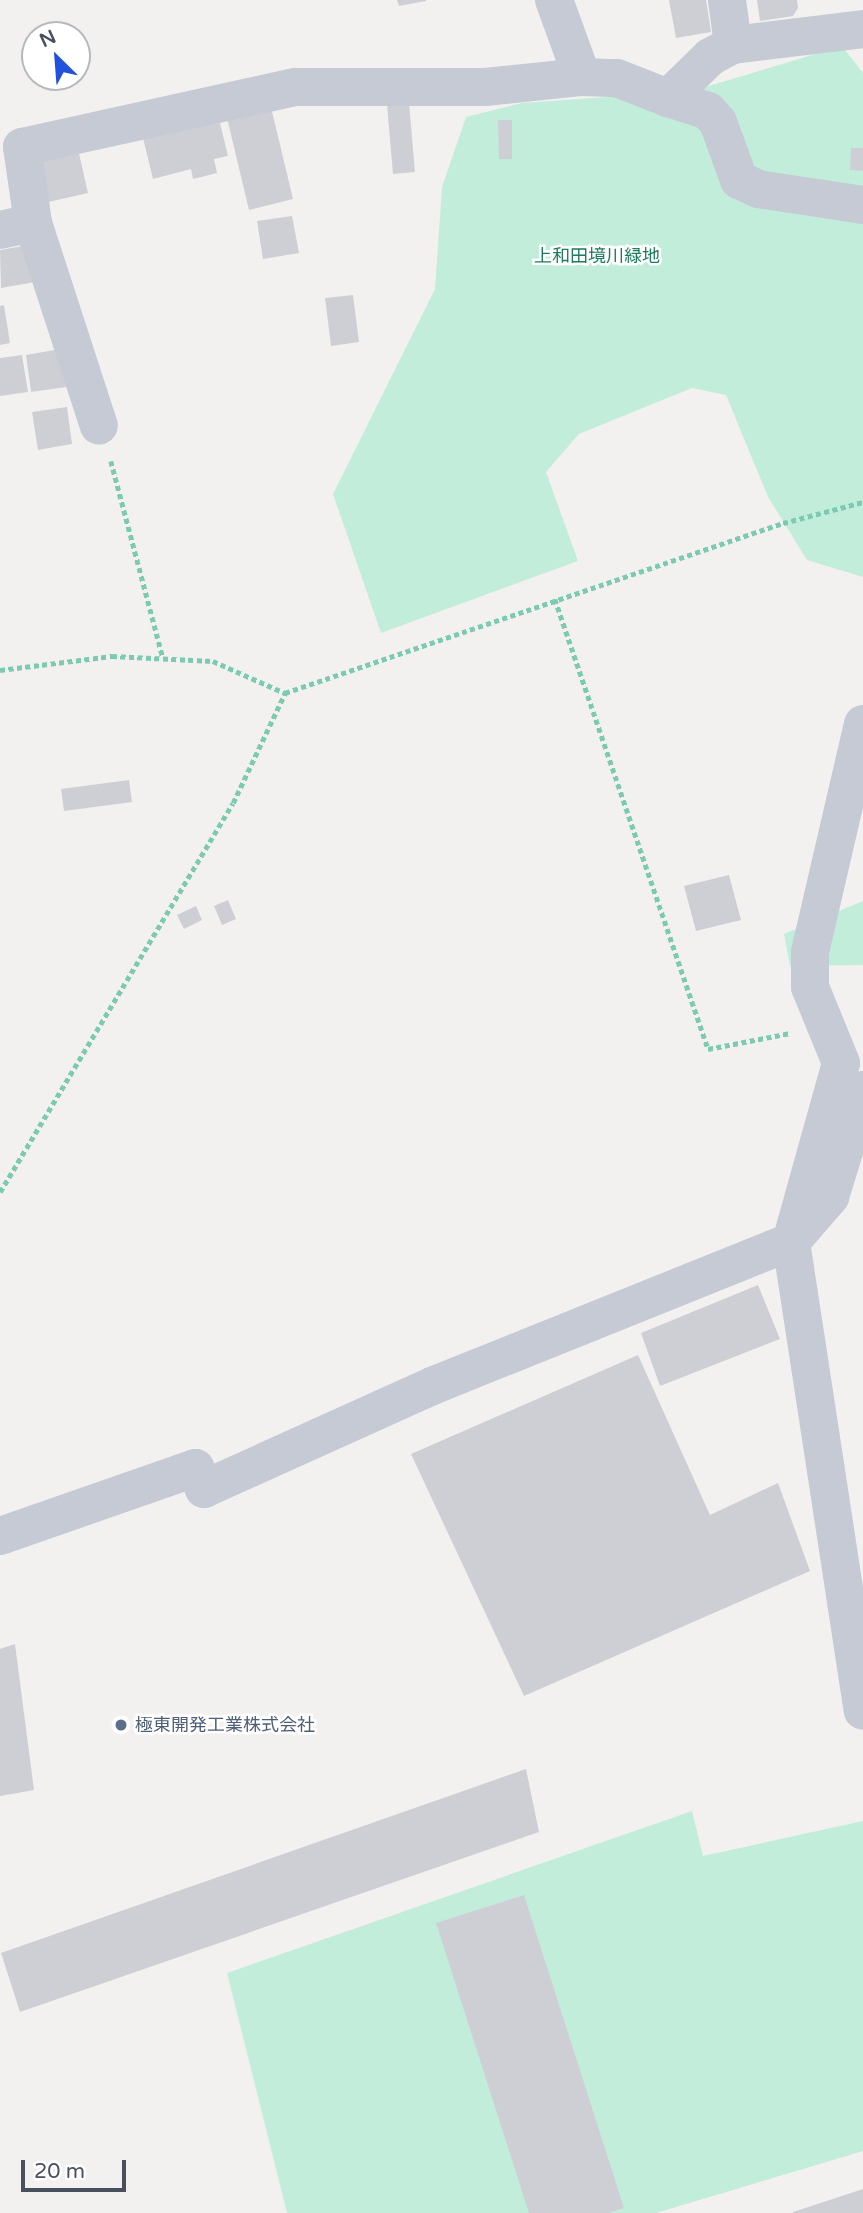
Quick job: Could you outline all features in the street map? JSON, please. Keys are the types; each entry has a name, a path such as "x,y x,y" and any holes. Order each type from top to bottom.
{"street":[{"path":"554,0 583,76"},
{"path":"727,0 733,45"},
{"path":"668,98 710,57 733,45 863,29"},
{"path":"99,426 16,227 22,148 296,87 485,87 583,76 617,78 708,111 718,122 740,180 748,185 863,205"},
{"path":"863,724 810,951 810,987 822,1026 841,1063 791,1242 863,1712"},
{"path":"0,1536 195,1468 205,1489 432,1386 791,1242 830,1197 863,1090"}],"path":[{"path":"99,426 132,527 163,658"},
{"path":"0,670 112,656 213,661 285,693 555,599 863,502"},
{"path":"555,599 708,1049 822,1026"},
{"path":"0,1192 233,803 285,693"}],"green space":[{"name":"上和田境川緑地","path":"842,46 863,73 863,577 807,560 768,497 726,395 692,388 579,434 546,472 578,561 381,633 333,494 435,289 442,187 466,117 522,103 692,91"},
{"path":"863,901 863,965 790,966 784,934"},
{"path":"692,1811 703,1856 863,1821 863,2151 656,2213 287,2213 227,1973"}],"building":[{"path":"397,0 426,0 426,1 399,6"},
{"path":"669,0 706,0 711,32 676,38"},
{"path":"757,0 797,0 798,8 793,16 760,21"},
{"path":"409,103 415,172 393,174 387,105"},
{"path":"271,107 293,199 249,210 227,118"},
{"path":"498,120 512,120 512,159 499,159"},
{"path":"220,123 228,156 214,159 217,173 193,179 191,169 153,179 142,134"},
{"path":"851,148 863,148 863,171 850,170"},
{"path":"78,149 88,193 44,203 34,160"},
{"path":"292,216 299,253 263,259 257,221"},
{"path":"29,245 35,282 1,288 0,250"},
{"path":"353,295 359,342 331,346 325,298"},
{"path":"4,305 10,343 0,345 0,306"},
{"path":"60,349 66,387 31,392 26,355"},
{"path":"22,355 28,392 0,396 0,358"},
{"path":"67,407 72,444 38,450 32,412"},
{"path":"129,780 132,802 64,811 61,789"},
{"path":"729,875 741,920 696,931 684,886"},
{"path":"228,900 236,919 222,925 214,906"},
{"path":"196,906 202,920 184,929 177,915"},
{"path":"758,1285 780,1339 660,1386 641,1333"},
{"path":"638,1355 710,1515 778,1483 810,1571 524,1696 411,1454"},
{"path":"15,1644 34,1790 0,1796 0,1649"},
{"path":"526,1769 539,1832 20,2012 1,1953"},
{"path":"524,1895 624,2208 609,2213 529,2213 436,1923"},
{"path":"863,2189 863,2213 793,2213 793,2212"}],"place":[{"name":"極東開発工業株式会社","path":"121,1725"}]}
